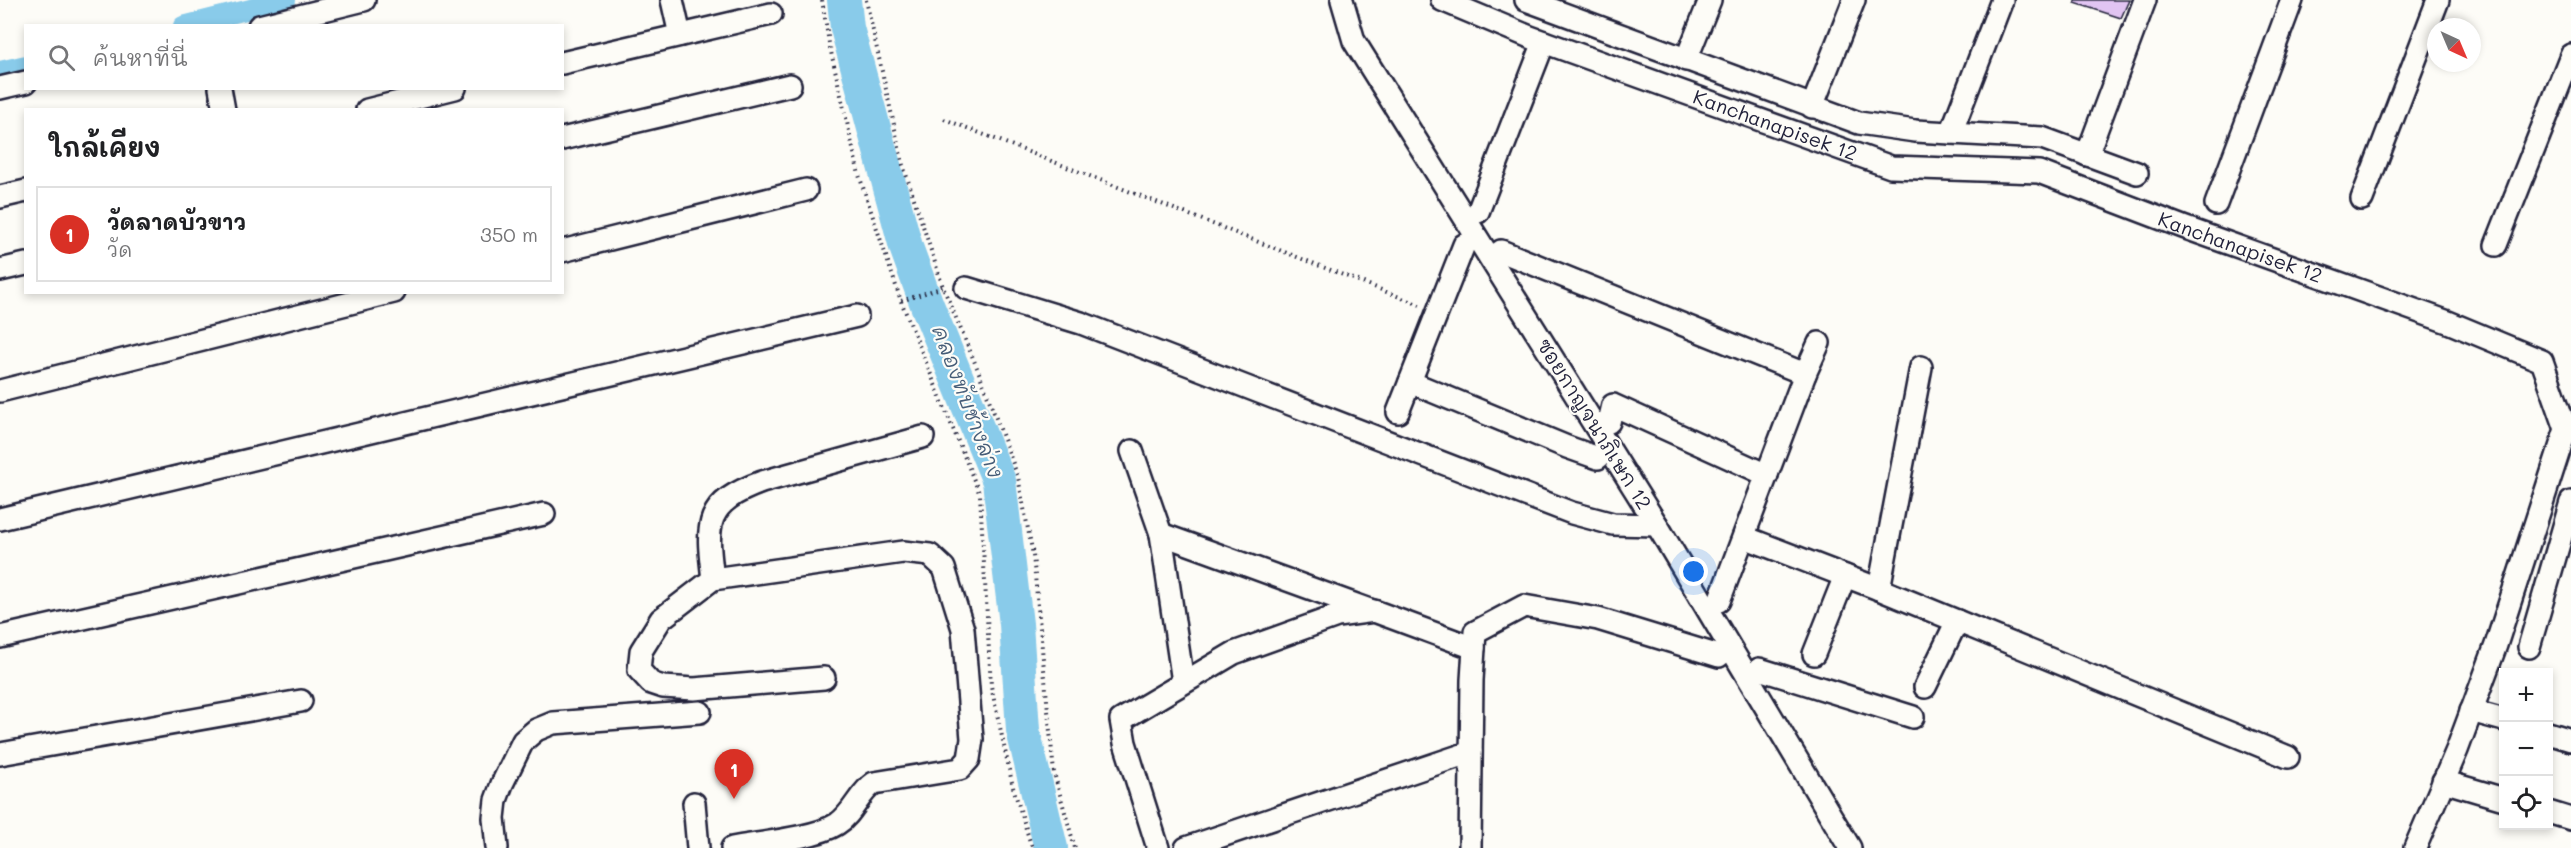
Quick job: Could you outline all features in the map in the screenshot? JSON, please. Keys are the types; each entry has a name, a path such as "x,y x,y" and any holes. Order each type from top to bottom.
{"street":[{"path":"267,24 364,0"},
{"path":"672,0 680,35"},
{"name":"ซอยกาญจนาภิเษก 12","path":"1342,0 1354,41 1657,525 1850,848"},
{"name":"Kanchanapisek 12","path":"1442,0 1544,42 1891,167 2039,172 2183,228 2448,322 2542,361 2566,429 2496,645 2415,848"},
{"path":"1526,0 1551,4 1686,60 1859,123 1915,131 2042,138 2137,173"},
{"path":"1686,60 1710,0"},
{"path":"1812,107 1854,0"},
{"path":"1951,133 2002,0"},
{"path":"2087,155 2145,0"},
{"path":"2216,204 2292,0"},
{"path":"2362,199 2438,0"},
{"path":"564,63 771,14"},
{"path":"1478,212 1544,42"},
{"path":"2496,245 2571,56"},
{"path":"0,88 24,82"},
{"path":"564,139 790,85"},
{"path":"220,90 224,108"},
{"path":"375,108 448,90"},
{"path":"564,250 806,190"},
{"path":"0,197 24,191"},
{"path":"1398,412 1466,240"},
{"path":"1501,251 1805,374"},
{"path":"0,270 24,264"},
{"path":"966,288 1081,323 1572,513 1613,524 1657,525"},
{"path":"0,391 386,294"},
{"path":"0,519 857,316"},
{"path":"1719,601 1805,374 1819,343"},
{"path":"1879,589 1921,367"},
{"path":"1410,382 1598,458"},
{"path":"1609,422 1613,405 1767,475"},
{"path":"713,579 708,536 713,515 724,500 740,490 762,482 923,437"},
{"path":"1132,451 1161,534 1183,682"},
{"path":"2529,647 2571,502"},
{"path":"0,637 544,514"},
{"path":"1161,534 1474,648"},
{"path":"1744,537 1879,589 2288,757"},
{"path":"732,848 822,831 838,824 856,804 865,789 874,783 960,769 969,759 972,739 963,629 944,568 930,555 903,552 713,579 661,619 641,651 639,670 651,683 663,687 694,689 824,678"},
{"path":"1814,654 1845,576"},
{"path":"1470,848 1474,632 1524,606 1598,619 1719,656"},
{"path":"1158,848 1125,743 1121,720 1234,653 1337,616 1374,611"},
{"path":"1924,687 1957,621"},
{"path":"1759,669 1913,717"},
{"path":"0,754 300,701"},
{"path":"2471,711 2499,719"},
{"path":"497,848 494,818 496,800 523,741 536,730 553,723 700,712"},
{"path":"2553,735 2571,740"},
{"path":"1186,848 1470,752"},
{"path":"2443,781 2499,798"},
{"path":"694,803 698,848"},
{"path":"2553,814 2571,819"}],"path":[{"path":"822,0 829,42 860,175 901,302 980,495 991,686 1013,787 1032,848"},
{"path":"866,0 903,165 943,287 978,370 1018,477 1033,555 1054,774 1076,848"},
{"path":"944,119 1438,312"},
{"path":"901,302 943,287"}],"building":[{"path":"2075,0 2129,0 2121,18 2075,3"}],"waterway":[{"path":"191,24 286,0"},
{"name":"คลองทับช้างล่าง","path":"844,0 847,28 906,247 927,305 999,481 1016,624 1023,730 1051,848"},
{"path":"0,71 24,65"}],"place":[{"name":"วัดลาดบัวขาว","path":"734,799"}]}
